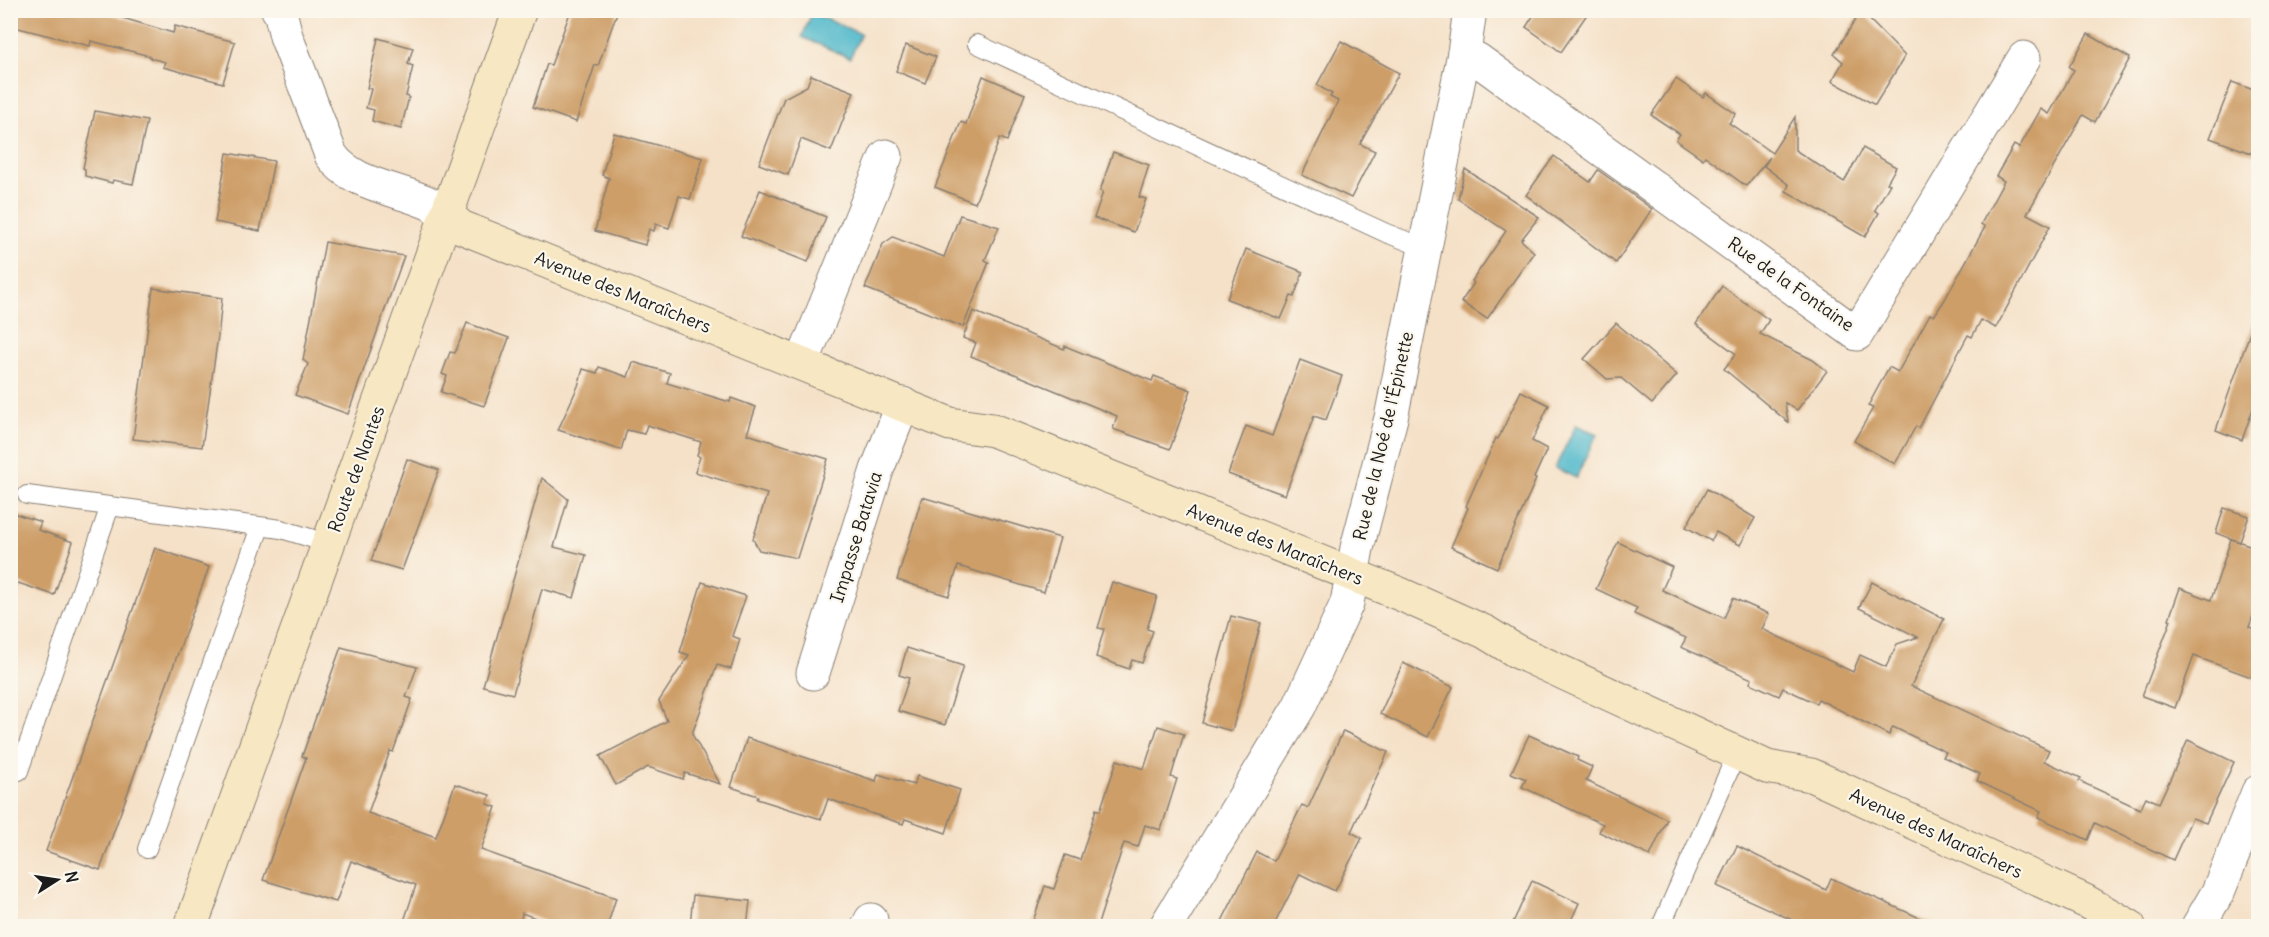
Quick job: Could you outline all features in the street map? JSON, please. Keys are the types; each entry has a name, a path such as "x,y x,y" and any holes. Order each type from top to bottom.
{"main road":[{"name":"Route de Nantes","path":"191,927 520,10"},
{"name":"Avenue des Maraîchers","path":"447,215 461,227 951,424 993,430 1353,574 1485,632 1516,651 1767,767 1811,775 2085,902 2129,927"}],"street":[{"name":"Rue de la Noé de l'Épinette","path":"1166,927 1299,707 1347,603 1357,548 1391,418 1464,53 1470,10"},
{"path":"279,11 286,36 331,155 337,165 399,194 431,204 447,215"},
{"name":"Rue de la Fontaine","path":"1464,53 1478,60 1857,334 2024,58"},
{"path":"802,363 885,156"},
{"name":"Impasse Batavia","path":"813,673 877,470 903,404"},
{"path":"2198,927 2218,892 2259,792"}],"lane":[{"path":"977,44 1386,234 1425,248"},
{"path":"27,495 260,526 330,543"},
{"path":"19,771 111,506"},
{"path":"147,849 260,526"},
{"path":"1661,927 1737,753"}],"water":[{"path":"812,13 861,34 850,58 802,37"},
{"path":"1576,425 1597,434 1576,478 1555,468"}],"building":[{"path":"10,10 96,10 173,33 175,26 235,42 223,83 163,67 165,62 150,58 150,56 91,41 90,46 10,26"},
{"path":"571,10 618,10 598,66 595,65 576,122 533,107 547,64 551,65"},
{"path":"1537,10 1590,10 1561,52 1526,27"},
{"path":"1861,11 1905,56 1875,105 1832,81 1843,62 1834,54"},
{"path":"2088,34 2130,58 2095,122 2083,115 2027,214 2050,226 1996,328 1981,320 1972,337 1968,335 1919,428 1916,426 1895,464 1854,441 1873,408 1868,406 1889,367 1898,372 1930,314 1934,316 1944,301 1985,227 1981,224 2004,181 1996,176 2014,145 2019,148 2041,109 2049,114 2074,70 2069,67"},
{"path":"378,38 413,48 408,64 413,66 406,96 409,97 401,129 372,121 374,110 366,108 371,89 367,88"},
{"path":"1341,41 1399,73 1360,144 1375,151 1351,198 1302,175 1338,101 1330,97 1332,94 1317,85"},
{"path":"906,45 936,57 925,83 896,71"},
{"path":"811,75 854,92 831,151 801,139 788,175 759,164 784,98 807,86"},
{"path":"983,76 1025,94 1007,141 1000,138 975,203 935,187 961,122 966,124"},
{"path":"1676,79 1703,97 1706,93 1736,114 1729,123 1772,153 1795,117 1795,150 1844,182 1863,148 1896,167 1887,183 1890,184 1875,210 1879,213 1865,237 1786,191 1789,185 1764,166 1770,157 1746,186 1705,156 1703,159 1676,140 1680,134 1651,115"},
{"path":"2232,82 2259,92 2259,156 2210,138"},
{"path":"95,111 147,121 133,184 113,180 112,183 85,176 83,168"},
{"path":"614,133 703,158 690,199 679,196 669,228 656,224 654,231 649,229 645,245 595,231 609,178 602,175"},
{"path":"1113,152 1149,165 1139,197 1146,199 1134,232 1094,218"},
{"path":"227,153 274,161 260,231 215,222"},
{"path":"1554,156 1590,182 1598,170 1652,209 1616,263 1526,195"},
{"path":"1465,169 1539,217 1521,240 1534,252 1487,319 1461,302 1474,283 1472,281 1506,231 1458,199"},
{"path":"760,190 826,217 808,262 741,236"},
{"path":"960,215 999,227 985,260 989,262 963,327 865,288 883,244 893,237 944,257"},
{"path":"325,242 404,256 348,414 295,395 308,364 303,360"},
{"path":"1246,249 1303,272 1294,297 1291,296 1281,319 1227,299"},
{"path":"1722,286 1769,320 1760,334 1813,360 1827,371 1797,410 1785,403 1788,422 1724,369 1736,354 1696,324"},
{"path":"153,288 222,298 202,447 133,439"},
{"path":"973,311 1064,349 1065,346 1152,381 1154,376 1191,390 1170,449 1113,429 1117,416 971,356 976,343 963,338"},
{"path":"2254,321 2259,321 2259,392 2242,440 2216,430"},
{"path":"467,323 509,338 484,406 441,392 447,376 442,374 450,352 455,353"},
{"path":"1616,323 1677,375 1652,404 1621,378 1607,379 1584,359"},
{"path":"1300,360 1342,376 1326,420 1314,416 1285,495 1228,474 1246,426 1272,436"},
{"path":"633,362 670,373 667,383 730,402 731,398 756,407 747,434 828,459 797,558 759,550 753,539 767,494 695,472 700,457 697,455 701,442 647,425 644,434 627,430 621,450 558,430 578,386 583,369 597,373 599,367 628,377"},
{"path":"1521,391 1549,405 1532,441 1547,449 1497,568 1451,547 1496,438 1498,439"},
{"path":"407,459 439,470 402,570 371,561"},
{"path":"542,478 568,499 554,547 586,555 574,598 542,589 513,694 483,686"},
{"path":"1707,489 1755,518 1740,545 1716,532 1711,541 1686,527"},
{"path":"922,497 1060,538 1044,592 958,566 949,596 897,580"},
{"path":"2224,508 2249,516 2240,542 2216,533"},
{"path":"10,512 41,522 38,530 73,542 54,595 18,583 13,597 10,596"},
{"path":"2231,539 2259,548 2259,600 2249,627 2259,630 2259,680 2194,656 2175,708 2142,696 2171,620 2169,619 2180,588 2211,600"},
{"path":"1618,542 1672,567 1662,590 1724,618 1733,598 1769,614 1762,629 1853,672 1860,655 1886,667 1897,644 1918,637 1859,608 1872,582 1944,619 1911,686 2049,750 2044,761 2081,778 2079,781 2140,809 2146,797 2159,803 2188,740 2234,762 2206,823 2192,818 2173,860 2095,823 2088,840 2038,817 2041,811 1977,781 1980,774 1943,757 1946,752 1893,727 1889,735 1818,699 1816,703 1783,688 1779,696 1750,683 1752,679 1681,647 1686,638 1634,614 1637,608 1596,589"},
{"path":"155,548 209,567 100,870 46,851"},
{"path":"702,582 746,596 732,636 740,639 731,669 717,665 692,734 720,784 685,773 683,779 648,767 616,785 600,756 667,721 659,701 689,655 680,652"},
{"path":"1112,582 1157,596 1147,629 1153,631 1142,663 1132,660 1129,669 1096,657 1104,629 1098,628"},
{"path":"1231,616 1261,623 1232,731 1202,723"},
{"path":"341,647 417,667 406,697 412,699 393,752 390,751 368,813 436,837 455,784 490,795 487,804 496,807 481,850 616,898 607,927 560,927 522,913 520,927 402,927 416,885 351,861 336,902 263,880 306,758 302,756"},
{"path":"907,648 963,666 945,725 898,711 909,678 899,675"},
{"path":"1403,663 1453,687 1428,737 1380,714"},
{"path":"1158,726 1184,734 1171,777 1177,779 1161,830 1145,825 1138,847 1124,843 1097,927 1031,927 1045,886 1054,889 1065,855 1080,860 1096,809 1100,811 1117,760 1144,769"},
{"path":"1343,731 1388,752 1351,832 1362,838 1335,891 1300,874 1273,927 1219,927 1257,852 1274,861 1302,805 1308,808"},
{"path":"1529,735 1578,757 1577,760 1592,767 1586,781 1667,819 1650,856 1599,832 1603,824 1522,787 1526,779 1511,773"},
{"path":"747,738 876,781 878,774 914,785 917,776 960,790 946,833 905,819 903,824 828,799 821,819 757,799 758,796 731,787"},
{"path":"1737,846 1826,890 1831,878 1940,927 1808,927 1717,886"},
{"path":"1532,881 1579,903 1568,927 1511,927"},
{"path":"693,895 750,901 747,927 690,925"}]}
